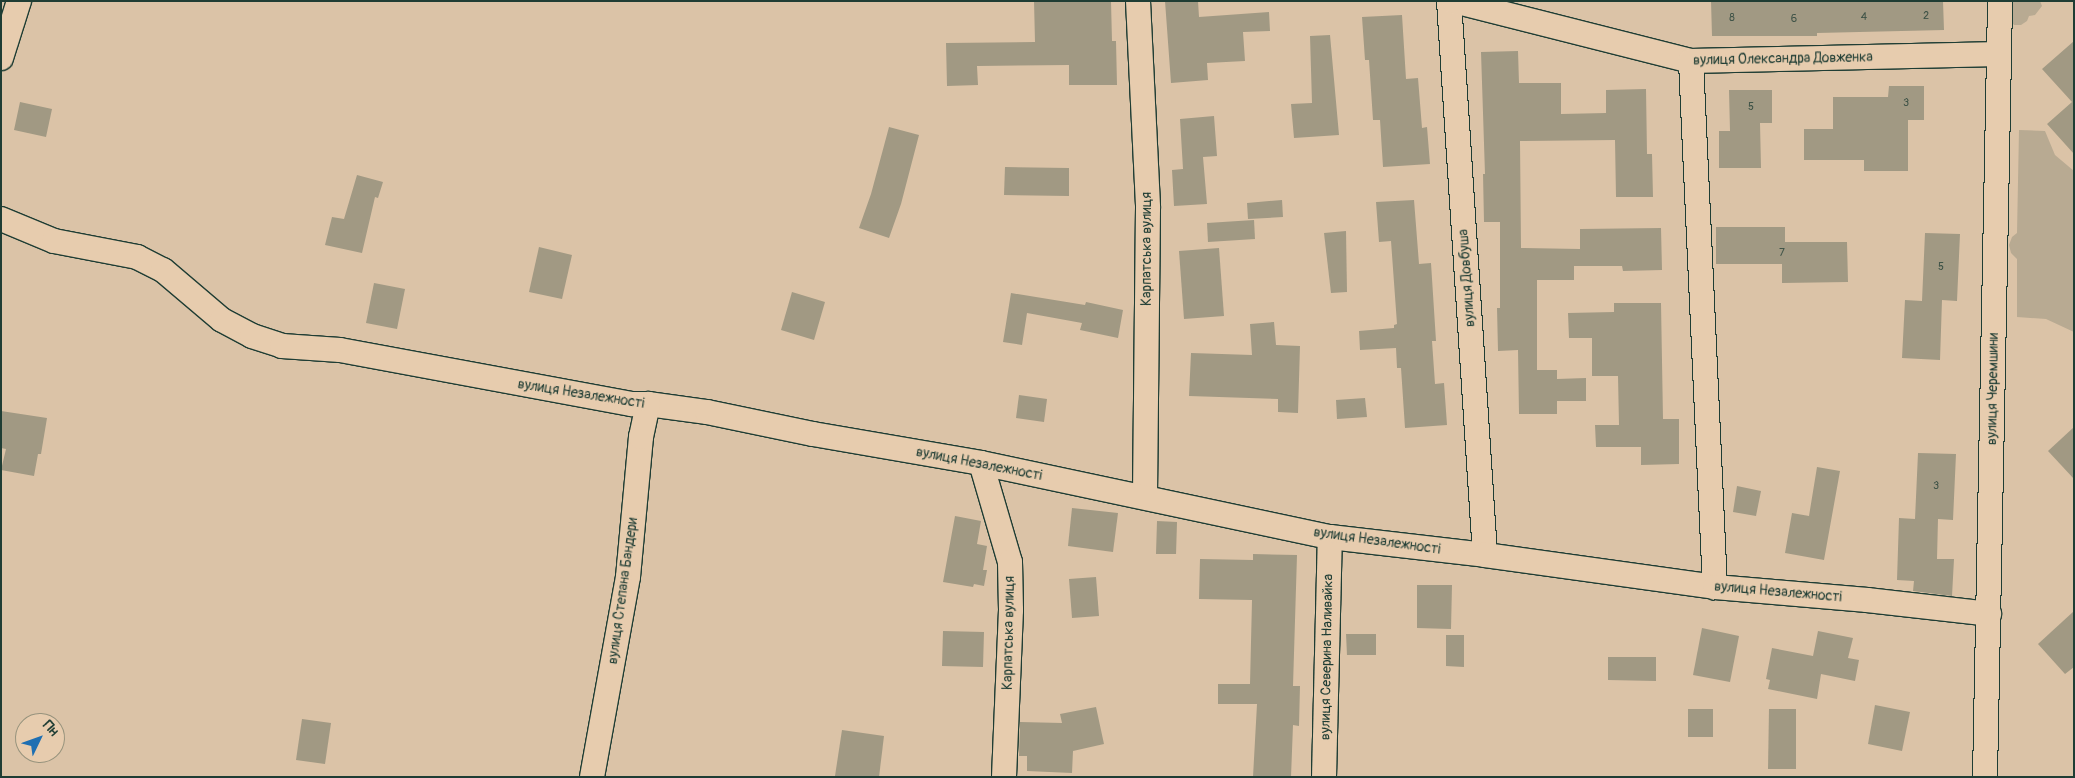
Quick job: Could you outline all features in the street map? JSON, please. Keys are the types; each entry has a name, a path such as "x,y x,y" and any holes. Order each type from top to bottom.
{"street":[{"path":"1,58 19,1"},
{"name":"Карпатська вулиця","path":"1138,1 1148,208 1145,497"},
{"name":"вулиця Довбуша","path":"1449,1 1485,555"},
{"name":"вулиця Олександра Довженка","path":"1454,1 1691,61 1999,54"},
{"name":"вулиця Черемшини","path":"1985,777 2000,1"},
{"path":"1691,61 1715,588"},
{"name":"вулиця Незалежності","path":"1,219 54,241 137,257 163,270 222,320 252,336 282,346 340,350 614,401 707,412 813,434 981,463 1330,537 1485,555 1715,588 1867,600 1989,614"},
{"name":"вулиця Степана Бандери","path":"592,777 628,577 641,437 648,404"},
{"name":"Карпатська вулиця","path":"981,463 1010,562 1011,610 1004,777"},
{"name":"вулиця Северина Наливайка","path":"1324,777 1330,537"}],"shaded area":[{"path":"2011,1 2040,1 2042,6 2035,15 2029,16 2027,21 2021,25 2014,25 2010,20"},
{"path":"2019,130 2045,131 2055,155 2074,171 2074,332 2046,319 2017,317 2017,259 2011,253 2009,245 2012,237 2017,233"}],"building":[{"path":"1034,1 1111,1 1112,41 1116,41 1117,85 1069,85 1069,65 977,66 978,85 947,86 946,43 1035,42"},
{"path":"1165,1 1198,1 1199,17 1269,12 1270,31 1243,32 1245,61 1207,63 1208,80 1171,83"},
{"path":"1711,1 1943,1 1944,30 1817,33 1817,36 1712,36"},
{"path":"1402,15 1406,79 1418,78 1422,128 1427,127 1430,164 1383,167 1380,120 1373,120 1369,60 1365,60 1362,17"},
{"path":"1330,35 1339,135 1294,138 1291,104 1312,103 1310,36"},
{"path":"2074,41 2074,154 2047,124 2072,102 2042,69"},
{"path":"1518,51 1519,83 1561,83 1561,114 1606,113 1606,90 1646,89 1647,154 1652,154 1653,197 1616,197 1615,140 1520,141 1521,248 1580,249 1580,229 1661,228 1662,270 1623,271 1622,266 1574,266 1574,280 1537,280 1537,370 1557,370 1557,379 1586,378 1586,401 1557,401 1557,414 1519,414 1518,350 1498,351 1497,308 1500,308 1500,222 1484,222 1483,174 1485,174 1481,52"},
{"path":"1889,86 1924,86 1924,120 1908,120 1908,171 1864,171 1864,160 1804,160 1804,129 1833,129 1833,97 1888,97"},
{"path":"1729,90 1772,90 1772,123 1760,123 1761,168 1719,168 1719,131 1730,131"},
{"path":"20,102 52,109 46,137 14,130"},
{"path":"1214,116 1217,156 1203,157 1207,204 1174,206 1172,170 1183,169 1180,119"},
{"path":"889,127 919,135 901,204 889,238 859,228 871,194"},
{"path":"1005,167 1069,168 1069,196 1004,195"},
{"path":"357,175 383,182 378,198 375,197 362,253 325,245 332,217 344,219"},
{"path":"1282,200 1283,217 1248,219 1247,203"},
{"path":"1414,200 1419,264 1431,263 1436,341 1432,341 1435,384 1444,383 1447,425 1405,428 1401,368 1397,368 1396,348 1360,350 1359,331 1394,328 1394,325 1397,324 1391,241 1379,242 1376,202"},
{"path":"1254,220 1255,239 1208,242 1207,223"},
{"path":"1716,227 1785,227 1785,242 1847,242 1848,282 1782,283 1782,264 1716,264"},
{"path":"1346,231 1347,292 1331,293 1324,233"},
{"path":"1925,233 1960,234 1957,301 1942,300 1940,360 1902,358 1905,300 1922,301"},
{"path":"539,247 572,255 562,299 529,292"},
{"path":"1219,248 1224,316 1184,319 1179,251"},
{"path":"374,283 405,289 397,329 366,323"},
{"path":"792,292 825,302 814,340 781,330"},
{"path":"1011,293 1085,305 1086,302 1123,310 1118,338 1080,330 1082,323 1027,313 1022,345 1003,342"},
{"path":"1614,303 1661,303 1663,419 1679,419 1679,464 1641,465 1641,447 1596,447 1595,425 1619,425 1618,376 1592,376 1592,338 1569,338 1568,313 1614,312"},
{"path":"1274,322 1276,345 1300,346 1298,413 1278,412 1278,399 1189,396 1191,353 1252,355 1250,324"},
{"path":"1019,395 1047,399 1044,422 1016,418"},
{"path":"1365,398 1367,417 1337,419 1336,400"},
{"path":"1,411 47,418 41,454 38,454 34,476 1,470 6,449 1,448"},
{"path":"2074,427 2074,479 2048,451"},
{"path":"1918,453 1956,454 1953,520 1938,519 1937,559 1954,559 1952,596 1913,591 1914,581 1897,580 1899,518 1915,519"},
{"path":"1817,467 1840,471 1824,560 1785,553 1792,513 1809,516"},
{"path":"1737,486 1761,491 1756,516 1733,512"},
{"path":"1072,508 1118,513 1113,552 1068,546"},
{"path":"955,516 981,521 977,544 987,546 983,570 987,570 984,586 974,584 973,587 943,582"},
{"path":"1157,521 1177,522 1176,554 1156,554"},
{"path":"1253,554 1297,555 1293,686 1300,686 1299,726 1293,725 1291,777 1253,777 1257,704 1218,704 1218,684 1250,684 1252,600 1199,599 1200,559 1253,560"},
{"path":"1096,577 1099,616 1072,618 1069,579"},
{"path":"1417,585 1452,585 1451,629 1417,628"},
{"path":"2074,611 2074,667 2065,674 2038,644"},
{"path":"1702,628 1739,636 1730,682 1693,675"},
{"path":"943,631 984,632 983,667 942,666"},
{"path":"1818,631 1853,638 1848,658 1859,660 1855,681 1821,674 1817,699 1768,689 1770,680 1766,679 1772,648 1813,656"},
{"path":"1346,634 1376,634 1376,655 1347,655"},
{"path":"1446,635 1464,635 1464,667 1446,666"},
{"path":"1608,657 1656,657 1656,681 1608,680"},
{"path":"1875,705 1910,712 1902,751 1868,744"},
{"path":"1096,707 1104,744 1073,751 1072,773 1027,771 1027,756 1019,756 1020,722 1062,723 1060,714"},
{"path":"1688,709 1713,709 1713,737 1688,737"},
{"path":"1769,709 1796,709 1796,769 1768,769"},
{"path":"302,719 331,723 325,764 296,760"},
{"path":"842,730 884,736 879,777 835,776"}]}
